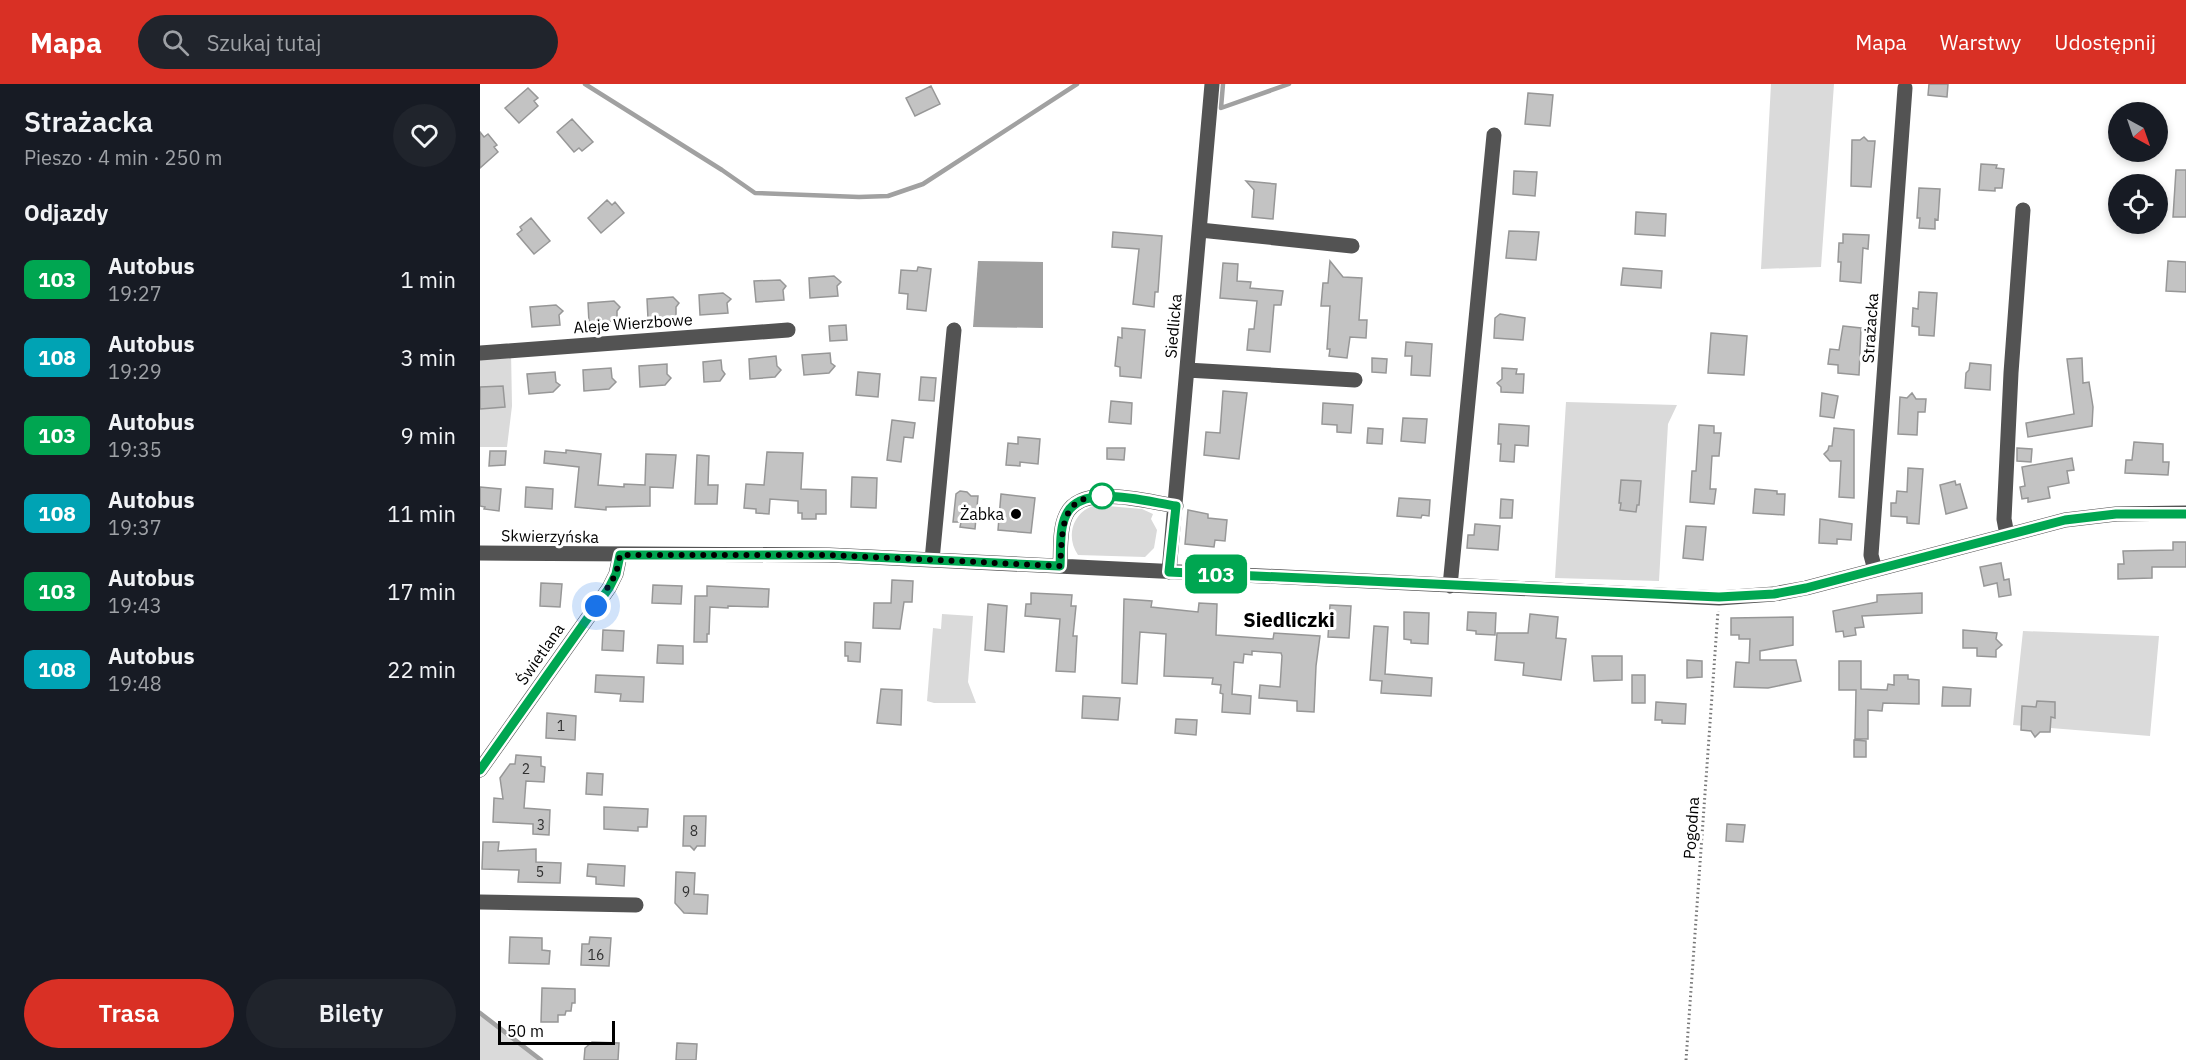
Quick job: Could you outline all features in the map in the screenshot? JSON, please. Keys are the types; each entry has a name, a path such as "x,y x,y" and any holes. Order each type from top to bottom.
{"street":[{"name":"Siedlicka","path":"1169,572 1212,84"},
{"name":"Strażacka","path":"1875,570 1871,555 1905,88"},
{"path":"1450,586 1494,135"},
{"path":"2007,535 2004,519 2010,384 2023,210"},
{"path":"1200,231 1352,246"},
{"name":"Aleje Wierzbowe","path":"480,354 788,330"},
{"path":"932,560 954,330"},
{"path":"1187,370 1355,380"},
{"path":"1060,566 1064,520 1071,508 1081,500 1101,496 1176,506"},
{"path":"620,555 829,555 1719,597 1774,594 1806,588 2042,525 2090,516 2186,513"},
{"name":"Skwierzyńska","path":"480,553 620,555"},
{"name":"Świetlana","path":"480,770 609,588 616,574 620,555"},
{"path":"480,902 636,905"}],"path":[{"name":"Pogodna","path":"1686,1060 1719,597"}],"shaded area":[{"path":"1771,84 1834,84 1821,267 1761,269"},
{"path":"978,261 1043,262 1043,328 973,327"},
{"path":"480,347 511,351 512,406 507,447 480,447"},
{"path":"1566,402 1677,405 1668,424 1659,581 1555,578"},
{"path":"1096,505 1142,509 1153,514 1151,519 1157,530 1154,548 1145,557 1078,555 1072,540 1074,525 1082,513"},
{"path":"942,614 973,616 968,682 976,703 927,701 933,628 941,629"},
{"path":"2023,631 2159,636 2150,736 2013,725"},
{"path":"480,1014 499,1026 543,1060 480,1060"}],"building":[{"path":"1929,84 1948,84 1947,97 1928,95"},
{"path":"931,86 940,104 915,116 906,98"},
{"path":"528,88 538,98 534,101 538,106 519,123 505,108"},
{"path":"1528,93 1553,95 1550,126 1525,124"},
{"path":"572,119 593,142 582,151 579,148 574,152 557,132"},
{"path":"480,132 484,137 488,134 497,145 494,147 498,152 480,168"},
{"path":"1864,137 1868,141 1875,141 1871,187 1851,186 1852,140 1860,140"},
{"path":"1981,164 1997,165 1996,168 2004,169 2002,188 1995,188 1995,191 1979,190"},
{"path":"2176,170 2186,170 2186,217 2173,217"},
{"path":"1514,171 1537,172 1535,196 1513,194"},
{"path":"1246,181 1276,184 1273,219 1252,217 1254,190"},
{"path":"1919,188 1940,189 1938,220 1935,219 1935,229 1919,228 1920,218 1917,218"},
{"path":"607,200 612,205 615,202 624,213 601,233 588,218"},
{"path":"1636,212 1666,214 1665,236 1635,234"},
{"path":"531,218 550,241 534,254 517,234 522,230 520,227"},
{"path":"1509,231 1539,232 1536,260 1506,258"},
{"path":"1113,232 1162,236 1158,292 1155,292 1154,307 1133,304 1139,249 1112,247"},
{"path":"1843,234 1869,235 1868,249 1863,248 1861,283 1840,281 1839,243 1843,243"},
{"path":"1330,261 1343,277 1362,278 1359,320 1367,320 1366,338 1350,337 1347,358 1329,356 1330,349 1327,349 1330,306 1321,306 1323,283 1328,283"},
{"path":"2168,261 2186,262 2186,292 2166,291"},
{"path":"1223,263 1238,264 1237,281 1251,282 1250,288 1283,291 1281,305 1274,305 1270,352 1247,350 1249,329 1254,329 1257,301 1220,298"},
{"path":"918,267 931,269 926,311 907,309 908,294 899,293 901,270 917,271"},
{"path":"1623,268 1662,271 1661,288 1621,285"},
{"path":"834,276 841,282 837,286 838,296 810,298 809,278"},
{"path":"780,280 786,286 783,290 784,300 756,302 754,281"},
{"path":"1919,292 1937,293 1934,336 1919,335 1919,327 1912,326 1913,308 1918,309"},
{"path":"723,293 731,299 727,303 728,313 700,315 699,295"},
{"path":"673,297 679,303 676,307 676,317 648,319 647,299"},
{"path":"614,301 620,307 617,311 617,321 589,323 588,303"},
{"path":"556,305 563,311 559,315 560,325 532,327 530,307"},
{"path":"1500,314 1525,318 1523,340 1494,338 1495,318"},
{"path":"846,325 847,340 830,341 829,326"},
{"path":"1843,326 1861,328 1859,375 1838,373 1838,365 1828,364 1830,349 1839,350"},
{"path":"1122,328 1145,330 1141,378 1120,376 1120,367 1115,366 1118,337 1122,338"},
{"path":"1711,333 1747,336 1744,375 1708,373"},
{"path":"1406,342 1432,344 1430,376 1411,375 1412,356 1405,356"},
{"path":"830,353 831,363 835,366 829,373 804,375 802,355"},
{"path":"776,356 777,366 781,370 775,377 750,379 749,359"},
{"path":"1372,358 1387,359 1386,373 1372,372"},
{"path":"2082,358 2083,383 2089,382 2093,407 2092,426 2028,437 2026,423 2074,414 2067,359"},
{"path":"721,360 725,374 720,381 704,382 703,362"},
{"path":"1970,363 1991,365 1990,390 1965,388 1966,373"},
{"path":"667,364 667,374 671,378 665,385 640,387 639,366"},
{"path":"611,368 612,378 616,382 609,389 584,391 583,370"},
{"path":"1502,368 1517,369 1516,374 1524,374 1523,393 1501,392 1501,387 1497,383 1502,379"},
{"path":"555,372 556,382 560,385 553,392 529,394 527,374"},
{"path":"858,372 880,374 878,397 856,395"},
{"path":"921,377 936,378 934,401 919,400"},
{"path":"503,386 505,407 480,409 480,387"},
{"path":"1223,391 1247,393 1239,459 1204,455 1206,432 1220,433"},
{"path":"1822,393 1838,396 1834,418 1820,416"},
{"path":"1912,393 1916,399 1926,399 1925,412 1918,412 1917,435 1898,434 1900,397 1907,398"},
{"path":"1111,401 1132,403 1131,424 1109,422"},
{"path":"1323,403 1353,405 1351,433 1337,432 1337,425 1322,424"},
{"path":"1403,418 1427,419 1425,443 1401,441"},
{"path":"892,420 915,423 913,438 904,437 901,462 887,460"},
{"path":"1499,424 1529,426 1528,446 1515,445 1514,462 1500,461"},
{"path":"1699,425 1714,426 1714,433 1721,433 1719,456 1712,456 1710,489 1716,489 1714,504 1690,502 1692,471 1696,471"},
{"path":"1368,428 1383,429 1382,444 1367,443"},
{"path":"1834,428 1854,430 1854,498 1839,497 1841,461 1830,461 1824,454 1829,446 1832,446"},
{"path":"1018,437 1040,439 1038,464 1020,462 1020,466 1006,465 1008,443 1018,444"},
{"path":"2134,442 2163,444 2163,462 2169,462 2168,475 2125,473 2126,460 2132,460"},
{"path":"1107,448 1125,448 1124,460 1107,459"},
{"path":"2017,448 2032,449 2031,462 2017,461"},
{"path":"566,450 601,454 598,485 624,487 624,484 645,485 646,454 676,455 673,488 650,487 650,506 606,507 606,510 575,507 579,467 544,463 545,451 566,453"},
{"path":"490,451 506,451 505,465 489,466"},
{"path":"767,452 803,453 801,489 826,490 826,514 816,514 816,519 802,519 802,513 798,513 798,501 770,499 769,514 756,513 756,509 744,508 746,484 764,485"},
{"path":"697,455 709,456 708,485 718,485 717,504 695,504"},
{"path":"2072,458 2074,470 2067,471 2069,483 2048,487 2050,498 2028,502 2028,498 2022,499 2020,487 2025,486 2022,467"},
{"path":"1908,468 1923,469 1919,524 1907,523 1907,517 1891,516 1891,503 1896,503 1897,491 1907,492"},
{"path":"852,477 877,478 876,508 851,507"},
{"path":"1621,480 1641,481 1639,505 1637,505 1636,512 1620,510"},
{"path":"1955,481 1956,485 1960,484 1967,508 1946,514 1940,485"},
{"path":"480,487 501,489 499,511 484,509 485,507 480,506"},
{"path":"526,487 553,489 552,509 525,507"},
{"path":"1755,489 1785,494 1784,515 1753,513"},
{"path":"960,491 967,492 971,496 978,496 975,529 960,527 961,522 953,522 956,494"},
{"name":"Żabka","path":"1001,494 1035,498 1031,533 998,530"},
{"path":"1399,498 1430,500 1429,516 1422,515 1421,518 1397,516"},
{"path":"1501,499 1513,500 1512,518 1500,518"},
{"path":"1188,510 1208,514 1208,518 1227,520 1225,541 1215,540 1214,547 1185,544"},
{"path":"1820,519 1852,524 1851,540 1837,539 1837,544 1819,543"},
{"path":"1475,524 1500,526 1498,550 1467,548 1468,535 1474,535"},
{"path":"1686,526 1706,527 1703,560 1683,558"},
{"path":"2173,542 2186,542 2186,567 2152,567 2152,578 2118,579 2118,564 2124,564 2123,551 2173,550"},
{"path":"2001,563 2004,580 2009,579 2011,595 1999,597 1997,583 1984,586 1980,567"},
{"path":"892,580 913,581 912,602 904,602 900,629 873,628 874,603 891,603"},
{"path":"541,583 562,584 560,607 540,606"},
{"path":"653,585 682,586 681,604 652,603"},
{"path":"707,586 769,589 768,607 710,607 707,642 694,642 695,596 707,596"},
{"path":"1031,593 1072,595 1071,606 1076,606 1073,636 1077,636 1075,672 1056,671 1060,619 1025,616 1026,604 1031,604"},
{"path":"1922,593 1922,613 1862,616 1864,627 1855,628 1856,635 1844,637 1843,631 1836,632 1833,611 1877,602 1877,595"},
{"path":"1124,599 1152,601 1151,607 1198,612 1199,603 1217,604 1216,635 1273,639 1274,633 1320,636 1314,712 1297,711 1297,701 1259,698 1260,685 1280,687 1282,656 1281,653 1252,651 1252,655 1244,654 1243,663 1234,662 1232,694 1251,696 1250,714 1222,712 1221,685 1212,684 1213,678 1164,676 1166,634 1140,632 1137,684 1122,683"},
{"path":"988,604 1007,606 1004,652 985,650"},
{"path":"1330,605 1351,606 1349,638 1328,637"},
{"path":"1404,612 1429,613 1428,644 1411,643 1411,640 1404,639"},
{"path":"1468,612 1496,613 1495,635 1476,634 1476,631 1467,630"},
{"path":"1530,614 1558,617 1556,638 1566,639 1561,680 1523,675 1524,663 1495,660 1497,633 1528,633"},
{"path":"1793,617 1793,645 1760,651 1760,660 1796,660 1801,681 1768,688 1734,687 1736,662 1749,663 1750,639 1739,639 1739,635 1731,635 1731,618"},
{"path":"1374,626 1388,627 1385,674 1432,678 1431,696 1381,693 1382,681 1370,680"},
{"path":"603,630 624,631 623,651 602,650"},
{"path":"1963,630 1997,633 1996,639 2002,645 1996,650 1996,657 1977,656 1977,648 1963,648"},
{"path":"845,642 861,643 860,662 848,661 848,656 845,656"},
{"path":"658,645 683,646 683,664 657,663"},
{"path":"1592,656 1622,656 1622,680 1594,681"},
{"path":"1687,660 1702,661 1702,677 1687,678"},
{"path":"1839,661 1861,661 1861,689 1887,690 1888,684 1894,685 1894,675 1908,675 1908,679 1919,680 1919,704 1883,703 1882,711 1868,710 1868,739 1855,739 1856,690 1839,690"},
{"path":"596,675 644,677 643,702 620,701 621,694 595,692"},
{"path":"1632,675 1645,675 1645,703 1632,703"},
{"path":"1943,687 1971,689 1970,706 1942,706"},
{"path":"881,689 902,690 901,725 877,723"},
{"path":"1083,696 1120,698 1118,720 1082,718"},
{"path":"2037,701 2055,702 2055,718 2051,717 2050,732 2040,732 2035,737 2031,731 2021,730 2022,706 2036,707"},
{"path":"1656,702 1686,704 1685,724 1662,723 1662,720 1655,720"},
{"path":"547,713 576,716 575,740 546,738"},
{"path":"1176,719 1197,720 1196,735 1175,733"},
{"path":"1854,740 1866,741 1866,757 1854,757"},
{"path":"516,755 541,757 541,766 545,767 544,782 526,781 524,808 550,810 549,835 533,834 533,824 493,822 494,798 503,799 500,778 510,764 515,764"},
{"path":"587,773 603,774 602,795 586,794"},
{"path":"604,807 648,809 647,827 638,827 638,831 604,829"},
{"path":"684,816 706,816 705,846 697,846 694,850 690,846 683,846"},
{"path":"1727,824 1745,825 1743,842 1726,841"},
{"path":"483,842 499,842 498,851 536,849 536,862 561,863 560,883 518,882 519,870 482,869"},
{"path":"588,864 625,866 624,886 596,884 596,877 587,876"},
{"path":"676,872 695,873 694,894 708,895 707,914 684,913 675,903"},
{"path":"510,937 542,938 542,950 550,951 549,964 509,963"},
{"path":"590,937 611,938 609,966 581,965 582,944 589,944"},
{"path":"542,988 575,989 575,1003 572,1003 571,1011 566,1011 565,1015 558,1015 558,1022 541,1022"},
{"path":"592,1042 619,1043 618,1060 584,1060 585,1048"},
{"path":"677,1043 697,1044 696,1060 676,1060"}],"waterway":[{"path":"585,84 755,193 859,197 888,196 923,184 1077,84"},
{"path":"1223,84 1221,108 1289,84"},
{"path":"480,1013 541,1060"}],"bus line":[{"name":"103","path":"480,770 609,588 616,574 620,555 829,555 1060,566 1066,514 1081,500 1101,496 1176,506 1169,572 1679,597 1744,597 1806,588 2065,520 2116,514 2186,514"}],"place":[{"name":"Żabka","path":"1016,514"}],"district":[{"name":"Siedliczki","path":"1289,620"}],"route":[{"path":"596,606 616,574 620,555 829,555 1060,566 1066,514 1081,500 1102,496"}]}
